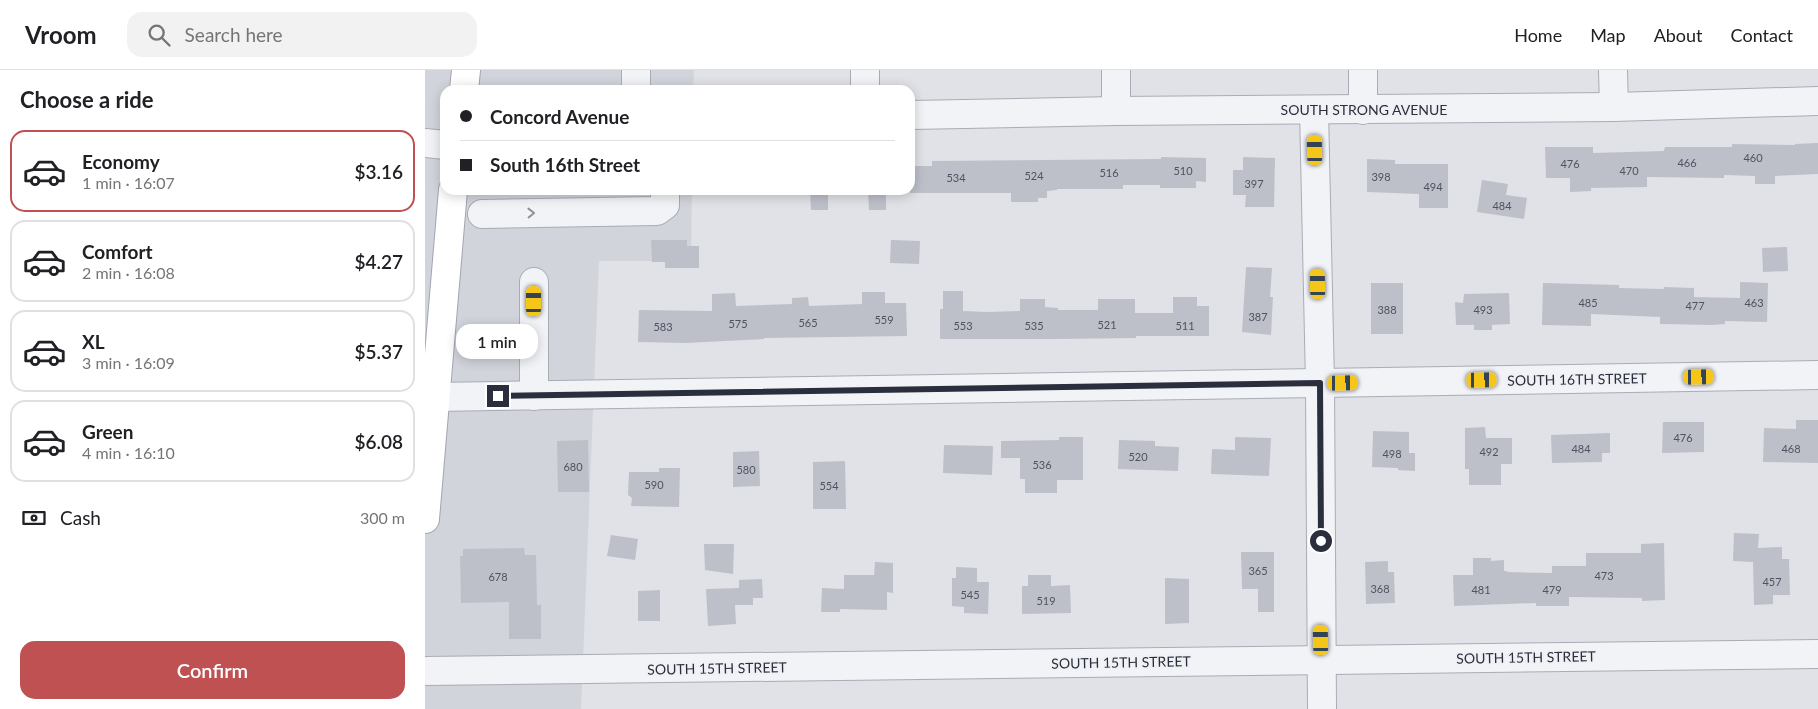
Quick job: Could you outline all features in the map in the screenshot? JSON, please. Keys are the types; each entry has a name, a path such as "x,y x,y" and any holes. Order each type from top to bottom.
{"main road":[{"path":"464,85 466,70"},
{"path":"425,519 428,443 436,397 453,195"}],"street":[{"path":"636,70 636,85"},
{"path":"865,70 865,85"},
{"path":"1116,70 1116,111"},
{"path":"1363,70 1363,110"},
{"path":"1613,70 1614,107"},
{"name":"SOUTH STRONG AVENUE","path":"915,116 1116,111 1614,107 1818,101"},
{"path":"1314,110 1320,383 1322,709"},
{"path":"425,143 440,144"},
{"path":"482,214 661,201"},
{"path":"534,282 534,396"},
{"name":"SOUTH 16TH STREET","path":"436,397 1818,375"},
{"name":"SOUTH 15TH STREET","path":"425,671 1818,654"}],"shaded area":[{"path":"425,70 694,70 693,85 440,85 440,195 692,195 691,261 599,261 581,709 425,709"}],"building":[{"path":"1818,143 1818,174 1775,176 1775,184 1755,184 1755,176 1724,175 1724,178 1647,177 1647,187 1591,188 1591,191 1570,192 1570,178 1546,178 1545,147 1593,147 1593,153 1664,151 1665,147 1732,147 1732,144 1795,145"},
{"path":"1161,157 1206,158 1206,182 1196,181 1196,188 1160,188 1160,185 1123,185 1123,189 1057,189 1047,191 1047,198 1038,198 1038,202 1011,202 1011,193 915,193 915,166 932,166 932,161 1161,159"},
{"path":"1243,157 1275,158 1274,207 1245,207 1246,195 1233,195 1233,170 1243,170"},
{"path":"1367,159 1395,160 1395,164 1448,164 1448,208 1419,208 1419,194 1367,192"},
{"path":"1482,180 1508,184 1506,195 1527,198 1524,219 1477,212"},
{"path":"810,195 828,195 828,210 811,210"},
{"path":"868,195 886,195 886,210 869,210"},
{"path":"651,240 687,240 687,246 699,246 699,268 665,268 665,262 652,262"},
{"path":"891,240 920,241 919,264 890,263"},
{"path":"1787,247 1788,271 1763,272 1762,248"},
{"path":"1246,267 1272,268 1270,297 1273,297 1271,335 1242,332"},
{"path":"1740,282 1768,283 1767,322 1725,321 1725,324 1712,325 1660,324 1660,317 1591,314 1591,326 1542,325 1543,283 1619,285 1619,288 1694,288 1694,297 1740,298"},
{"path":"1371,283 1403,283 1403,334 1371,334"},
{"path":"943,291 963,291 963,311 987,312 1020,311 1020,299 1045,299 1045,307 1058,308 1058,310 1098,310 1098,299 1135,299 1135,313 1173,313 1173,297 1197,297 1197,306 1209,306 1209,336 940,339 940,309 943,309"},
{"path":"862,292 885,292 885,303 906,303 907,336 764,338 686,343 638,342 639,310 712,311 712,294 735,293 736,306 792,304 792,298 808,297 809,306 862,304"},
{"path":"1509,293 1510,324 1492,325 1492,330 1474,330 1474,325 1456,325 1455,302 1463,303 1464,294"},
{"path":"1796,420 1818,420 1818,463 1763,462 1764,428 1796,429"},
{"path":"1663,422 1704,422 1704,452 1662,453"},
{"path":"1485,427 1486,438 1512,438 1512,464 1501,464 1501,485 1469,485 1469,469 1465,469 1465,428"},
{"path":"1373,431 1409,432 1409,453 1415,453 1415,471 1372,467"},
{"path":"1610,433 1610,453 1602,453 1602,462 1552,463 1551,435"},
{"path":"1059,437 1083,437 1083,480 1057,480 1057,493 1025,493 1025,479 1020,479 1020,458 1001,458 1001,441 1059,440"},
{"path":"1235,437 1271,438 1269,476 1211,474 1212,449 1235,450"},
{"path":"588,440 589,492 558,492 557,441"},
{"path":"1119,440 1155,441 1155,446 1179,447 1178,471 1118,469"},
{"path":"944,445 993,446 992,475 943,473"},
{"path":"759,451 760,486 733,487 733,452"},
{"path":"845,461 846,509 813,509 813,462"},
{"path":"659,468 680,468 679,507 631,506 632,498 628,495 629,472 659,472"},
{"path":"1734,533 1759,534 1758,548 1782,547 1782,559 1789,559 1790,595 1773,595 1773,604 1754,605 1753,562 1733,561"},
{"path":"611,535 638,539 635,560 607,556"},
{"path":"1664,543 1665,600 1642,601 1642,598 1569,597 1569,606 1536,606 1536,603 1454,606 1453,575 1473,575 1473,558 1491,558 1491,561 1504,560 1504,571 1507,572 1552,573 1552,566 1586,566 1586,553 1641,553 1641,544"},
{"path":"704,544 734,544 733,574 705,570"},
{"path":"524,548 525,555 536,555 537,605 541,605 541,639 509,639 509,602 461,603 460,556 463,556 463,549"},
{"path":"1241,552 1274,552 1274,612 1258,612 1258,589 1242,589"},
{"path":"1388,561 1388,572 1394,572 1395,603 1366,604 1365,562"},
{"path":"875,562 893,563 893,593 887,592 887,610 840,609 840,612 821,612 822,588 844,589 844,575 874,575"},
{"path":"956,567 977,568 977,582 989,582 988,614 964,613 964,607 952,606 952,578 956,578"},
{"path":"1028,575 1051,575 1051,586 1070,585 1071,613 1022,614 1022,586 1028,586"},
{"path":"1165,578 1189,579 1189,623 1165,624"},
{"path":"762,579 763,598 753,598 753,605 735,605 736,624 708,626 706,589 739,588 739,580"},
{"path":"660,590 660,621 638,621 638,591"}],"route":[{"path":"498,396 1320,383 1321,541"}]}
